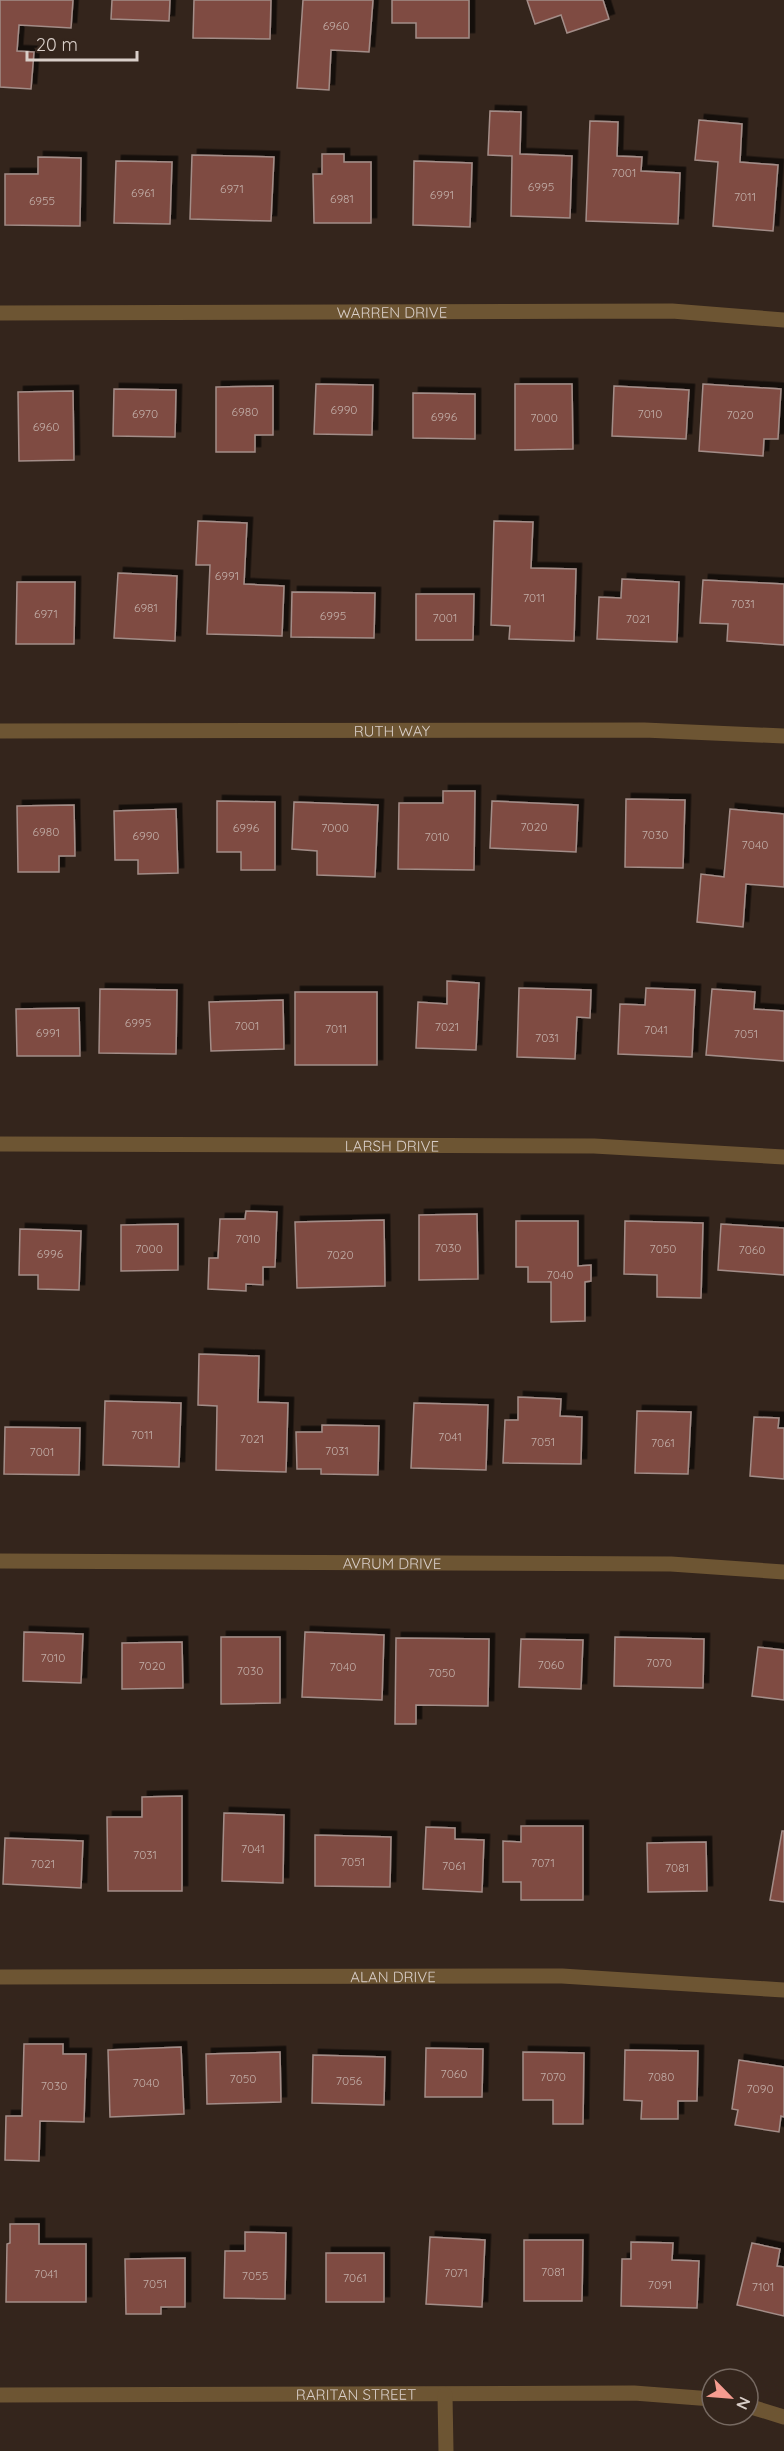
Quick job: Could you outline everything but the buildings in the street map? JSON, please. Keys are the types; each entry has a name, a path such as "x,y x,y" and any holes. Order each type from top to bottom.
{"street":[{"name":"WARREN DRIVE","path":"0,313 672,311 784,320"},
{"name":"RUTH WAY","path":"0,731 644,730 784,736"},
{"name":"LARSH DRIVE","path":"0,1144 594,1146 784,1157"},
{"name":"AVRUM DRIVE","path":"0,1561 670,1564 784,1572"},
{"name":"ALAN DRIVE","path":"0,1977 562,1976 784,1990"},
{"name":"RARITAN STREET","path":"0,2395 634,2393 700,2398"},
{"path":"445,2395 446,2451"},
{"path":"760,2410 784,2417"}]}
